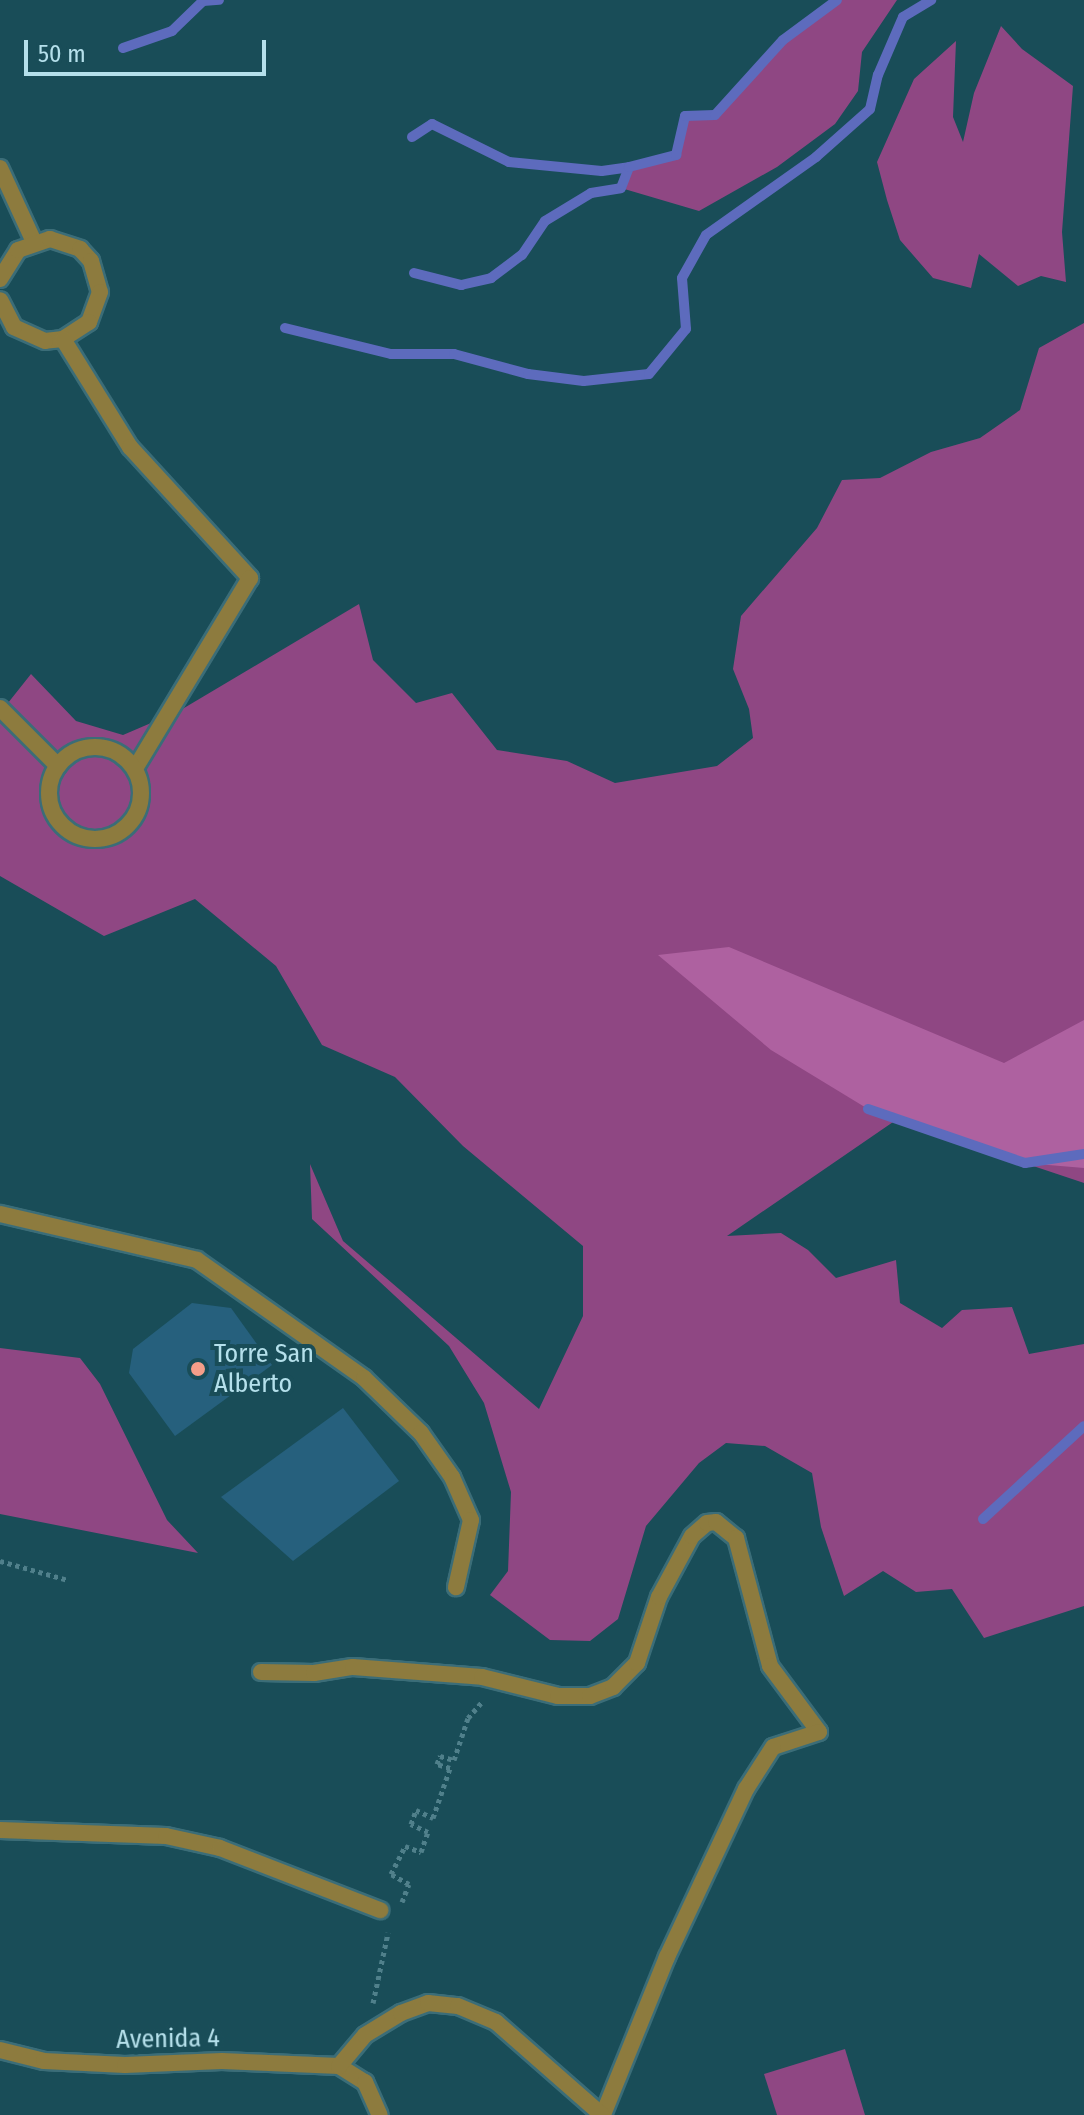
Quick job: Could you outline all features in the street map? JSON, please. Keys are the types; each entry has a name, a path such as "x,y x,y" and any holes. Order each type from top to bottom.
{"street":[{"path":"0,168 34,242"},
{"path":"0,279 6,263 34,242 50,239 80,249 98,275 99,299 89,322 63,339 28,337 14,327 0,300"},
{"path":"63,339 130,447 250,578 135,769"},
{"path":"0,708 58,766"},
{"path":"98,747 125,758 135,769 141,799 137,814 128,826 101,839 71,833 60,823 49,795 58,766 69,755 98,747"},
{"path":"0,1214 197,1260 364,1378 421,1433 452,1477 471,1520 456,1587"},
{"path":"261,1672 353,1667 500,1680 558,1696 590,1696 613,1687 637,1663 659,1597 688,1542 707,1523 716,1522 736,1538 770,1666 819,1732 773,1747 746,1789 667,1957 603,2115 496,2022 458,2006 428,2003 365,2035 339,2066 365,2082 380,2115"},
{"path":"0,1830 166,1836 220,1848 380,1910"},
{"name":"Avenida 4","path":"0,2050 44,2061 112,2065 222,2061 339,2066"}],"path":[{"path":"0,1561 68,1580"},
{"path":"365,2035 391,1934 375,1931 380,1910 397,1915 409,1884 391,1874 405,1846 421,1852 428,1832 411,1824 416,1810 433,1818 450,1768 437,1764 440,1756 454,1760 468,1718 500,1680"}],"shaded area":[{"path":"837,0 897,0 862,52 858,91 835,124 777,167 699,211 621,188 629,167 676,155 685,116 715,115 783,40"},
{"path":"1001,26 1022,49 1073,86 1062,232 1066,282 1041,276 1018,286 979,254 971,288 933,278 900,240 877,162 914,79 956,41 953,117 963,142 974,93"},
{"path":"1084,323 1084,1183 896,1120 727,1236 781,1233 808,1250 836,1278 896,1260 900,1303 942,1328 962,1310 1012,1307 1029,1354 1084,1344 1084,1606 984,1638 952,1589 916,1592 883,1571 844,1596 821,1527 812,1473 765,1446 726,1443 699,1463 646,1526 618,1619 590,1641 550,1640 490,1595 508,1571 511,1492 484,1403 449,1346 312,1219 310,1164 343,1241 539,1409 583,1316 583,1246 463,1146 395,1077 322,1045 276,966 195,899 104,936 0,876 0,713 31,674 76,721 123,735 179,711 359,604 373,660 416,703 452,693 497,750 567,761 615,783 717,766 753,738 749,709 733,669 741,616 817,528 842,480 880,478 931,452 980,438 1020,410 1039,348"},
{"path":"729,947 1004,1063 1084,1020 1084,1168 1025,1163 868,1109 771,1050 658,955"},
{"path":"0,1348 80,1358 100,1384 167,1520 198,1553 0,1514"},
{"path":"845,2049 865,2115 777,2115 764,2074"}],"building":[{"name":"Torre San Alberto","path":"192,1303 231,1308 272,1365 175,1436 129,1373 133,1349"},
{"path":"343,1408 399,1481 293,1561 221,1497"}],"waterway":[{"path":"123,48 172,31 203,1 219,0"},
{"path":"414,273 461,285 491,278 522,255 545,221 591,193 621,188 629,167 676,155 685,116 715,115 783,40 837,0"},
{"path":"285,328 391,354 454,354 528,374 584,381 649,374 686,329 682,278 706,235 816,157 870,109 878,75 903,17 931,0"},
{"path":"412,137 432,124 509,162 602,171 629,167"},
{"path":"868,1109 1025,1163 1084,1154"},
{"path":"983,1519 1084,1426"}],"place":[{"name":"Torre San Alberto","path":"198,1369"}]}
